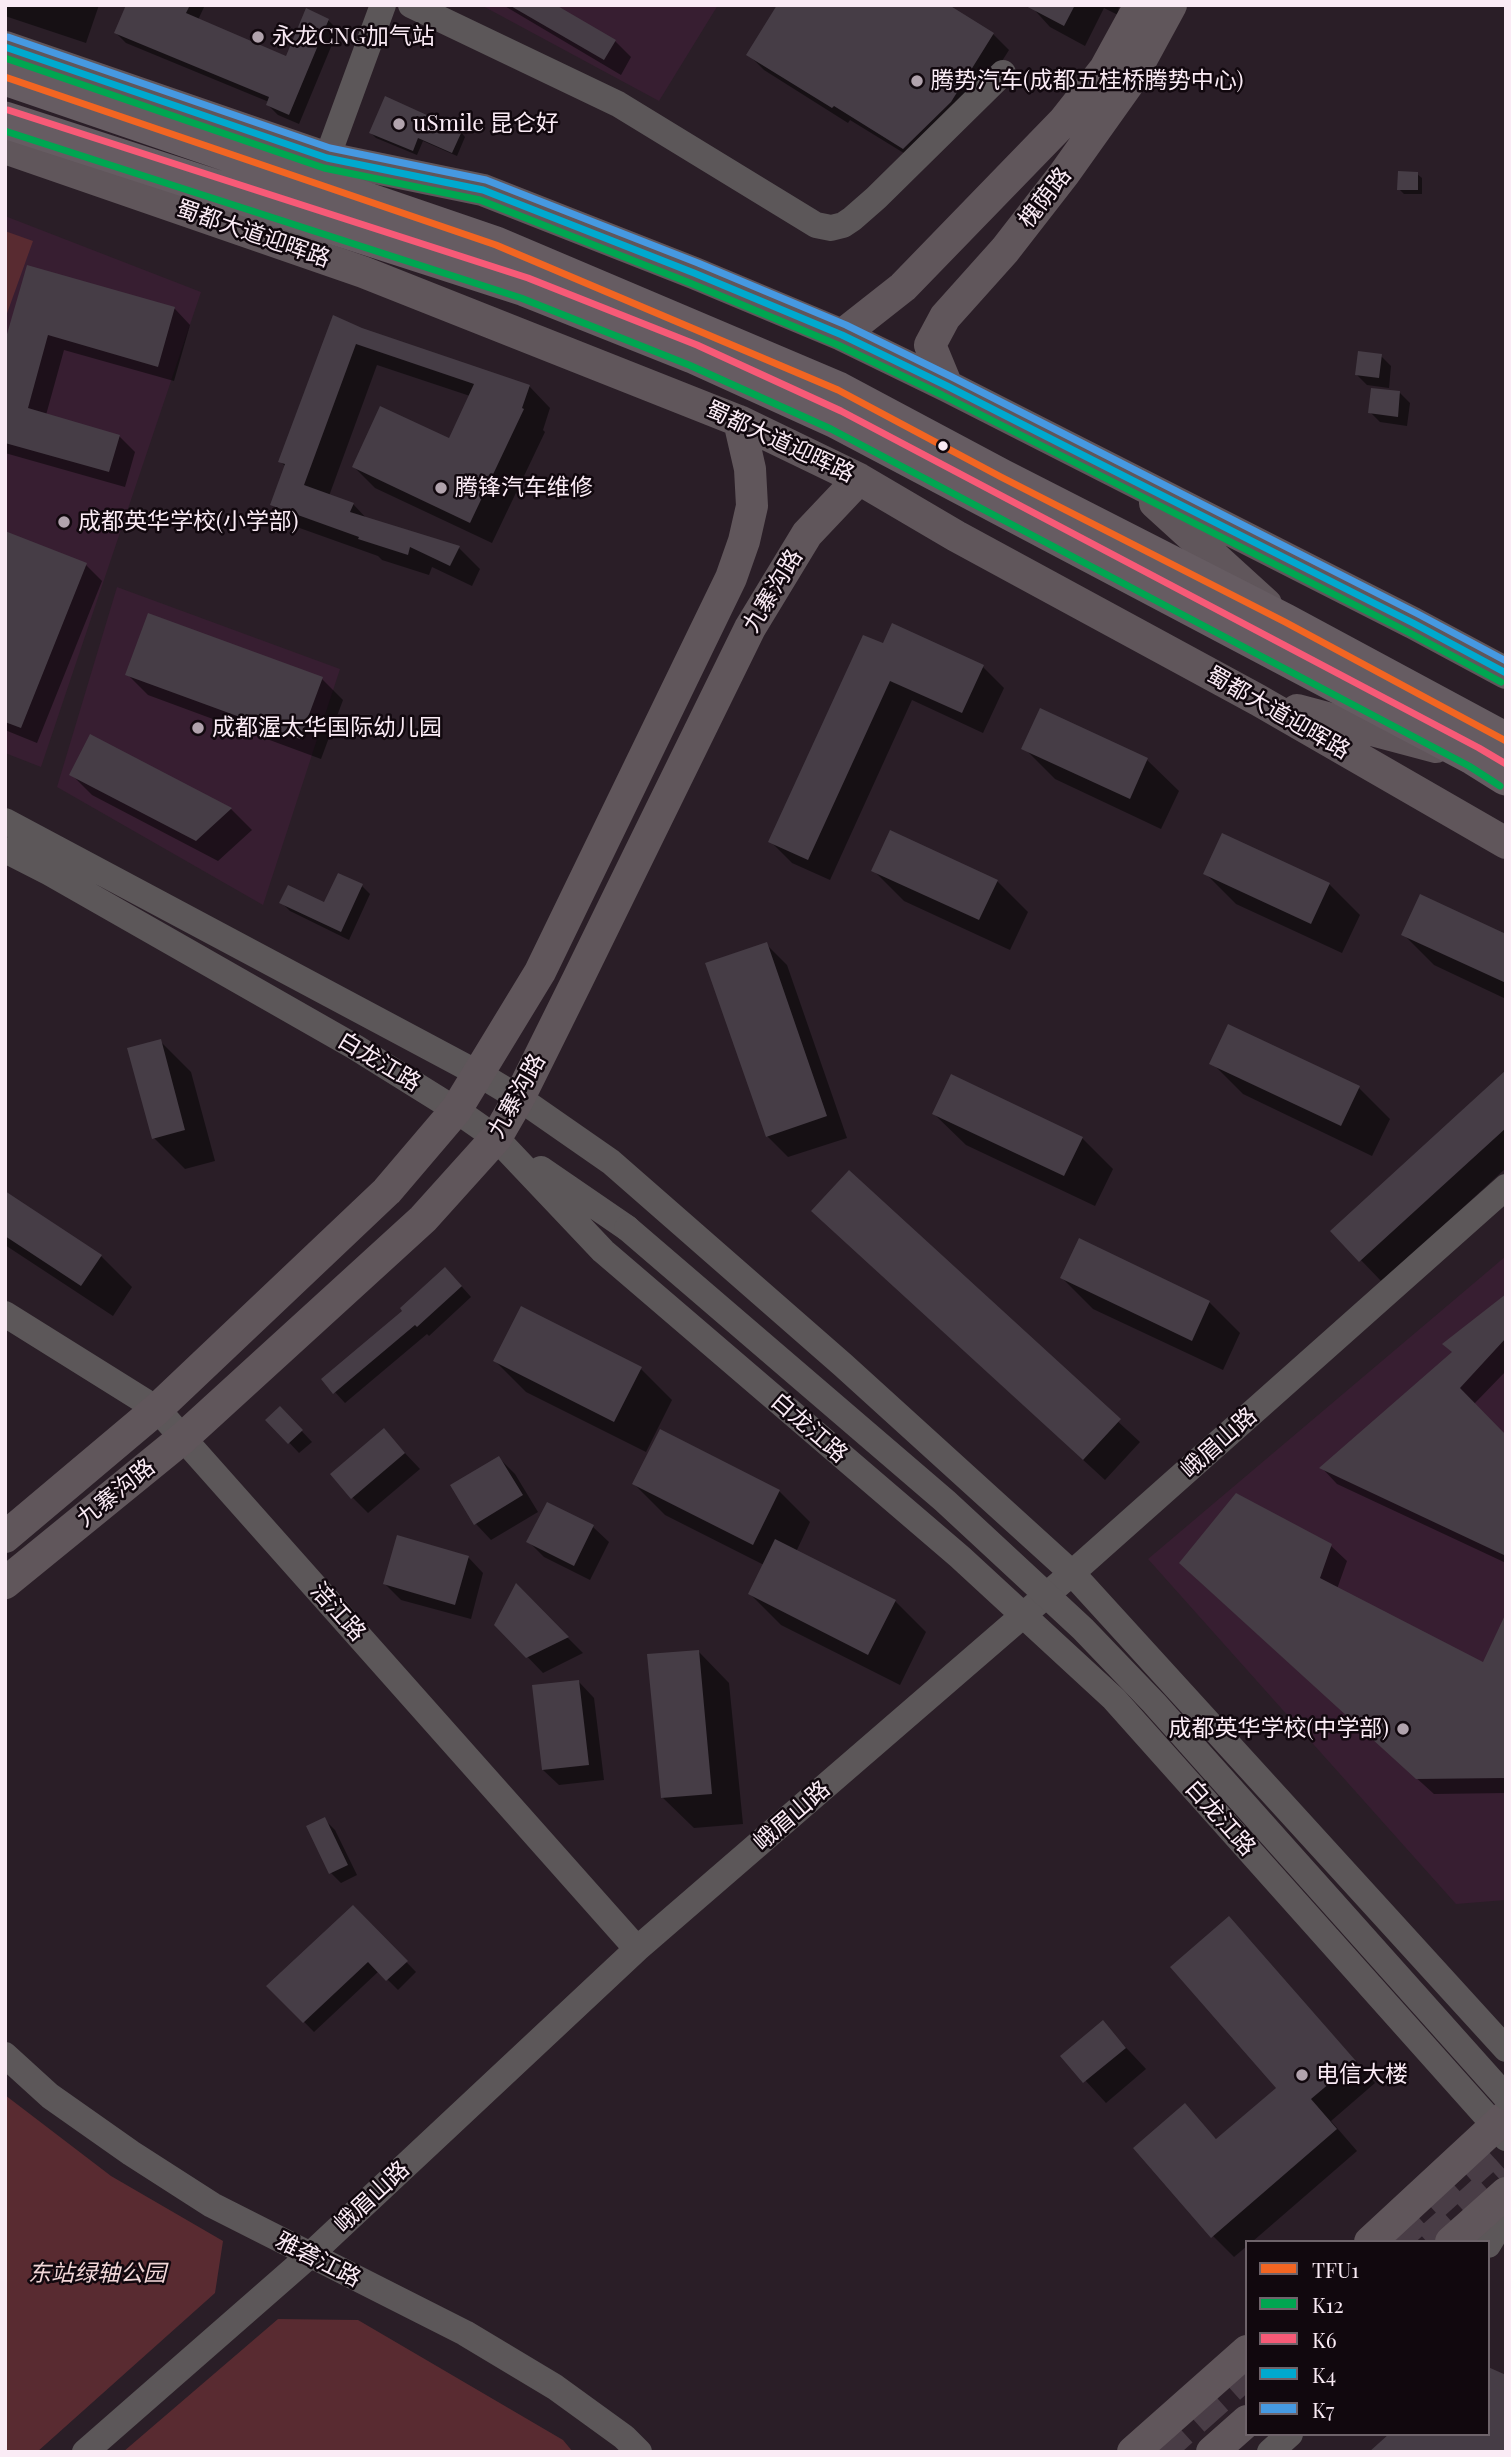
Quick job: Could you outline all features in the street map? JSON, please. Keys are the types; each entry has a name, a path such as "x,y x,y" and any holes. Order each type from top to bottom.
{"highway":[{"path":"5,77 496,245 838,390 1286,622 1497,762"},
{"name":"蜀都大道迎晖路","path":"5,120 525,288 693,355 836,420 1497,762"}],"main road":[{"name":"槐荫路","path":"842,335 903,288 1064,121 1105,69 1140,5"},
{"name":"槐荫路","path":"947,386 930,345 945,317 1004,250 1064,174 1128,84 1171,5"},
{"path":"5,47 327,158 483,190 842,335 1124,475 1506,673"},
{"name":"蜀都大道迎晖路","path":"5,148 363,272 739,421 859,479 956,536 1258,700 1506,843"},
{"name":"九寨沟路","path":"5,1536 157,1409 387,1191 456,1110 540,972 731,578 744,541 752,506 750,469 739,421"},
{"path":"1124,475 1286,622"},
{"name":"九寨沟路","path":"5,1583 183,1438 423,1219 496,1139 519,1098 750,628 807,534 859,479"},
{"path":"1258,700 1497,762"},
{"path":"1372,2240 1503,2120"},
{"path":"1453,2240 1506,2193"},
{"path":"1133,2452 1245,2353"},
{"path":"1212,2452 1245,2423"}],"street":[{"path":"327,158 383,5"},
{"path":"411,5 618,104 816,225 831,229 852,219 876,198 1003,73"},
{"name":"白龙江路","path":"5,821 479,1074 519,1098 611,1162 843,1365 1072,1573 1506,2049"},
{"name":"白龙江路","path":"5,850 62,879 355,1047 456,1110 496,1139 603,1251 960,1557 1114,1699 1503,2120"},
{"path":"496,1139 627,1228 944,1500 1083,1629 1163,1713 1503,2120"},
{"name":"峨眉山路","path":"85,2452 309,2256 637,1950 1072,1573 1506,1187"},
{"name":"涪江路","path":"5,1314 157,1409 637,1950"},
{"name":"雅砻江路","path":"5,2055 50,2096 212,2205 464,2333 555,2387 624,2437 639,2452"},
{"path":"1490,2242 1506,2215"},
{"path":"1270,2452 1288,2436"}],"shaded area":[{"path":"481,5 718,5 659,101"},
{"name":"成都英华学校(小学部)","path":"5,216 201,292 41,767 5,753"},
{"name":"成都渥太华国际幼儿园","path":"117,587 340,669 263,905 57,787"},
{"name":"成都英华学校(中学部)","path":"1506,1256 1506,1900 1456,1904 1148,1559"}],"green space":[{"path":"5,231 33,241 5,319"},
{"name":"东站绿轴公园","path":"5,2095 111,2176 223,2241 215,2293 37,2452 5,2452"},
{"path":"278,2319 358,2320 563,2440 573,2452 123,2452"}],"building":[{"path":"126,5 190,5 186,13 286,56 306,8 329,19 289,115 266,105 269,97 114,33"},
{"path":"509,5 556,5 616,40 604,60"},
{"name":"腾势汽车(成都五桂桥腾势中心)","path":"777,5 949,5 994,33 951,102 903,149 746,55"},
{"path":"1024,5 1075,5 1064,26"},
{"name":"uSmile 昆仑好","path":"385,96 462,131 452,153 418,138 413,151 369,133"},
{"path":"1398,171 1418,172 1418,190 1397,190"},
{"path":"27,265 175,307 158,367 48,335 28,408 120,435 109,472 5,443 5,341"},
{"path":"333,315 362,328 530,385 522,408 524,409 470,523 352,467 380,406 449,438 474,384 356,344 304,485 354,503 350,512 460,546 450,566 410,547 408,555 270,505 285,464 278,462"},
{"path":"1358,351 1382,354 1379,378 1355,375"},
{"path":"1371,388 1400,391 1398,417 1368,413"},
{"path":"5,531 87,563 21,728 5,722"},
{"path":"148,613 323,677 300,739 125,675"},
{"path":"892,623 984,665 962,713 890,681 808,860 768,842 863,635 883,643"},
{"path":"1040,708 1148,758 1130,799 1021,749"},
{"path":"90,734 232,808 196,841 69,775"},
{"path":"890,830 998,880 979,920 871,871"},
{"path":"1222,833 1330,883 1311,924 1203,874"},
{"path":"338,873 363,884 341,932 279,903 288,885 324,902"},
{"path":"1420,894 1506,934 1506,983 1401,935"},
{"path":"767,942 827,1116 766,1137 705,963"},
{"path":"1228,1024 1360,1086 1341,1126 1209,1064"},
{"path":"161,1039 185,1130 152,1139 127,1048"},
{"path":"1506,1070 1506,1128 1359,1262 1330,1231"},
{"path":"951,1074 1083,1137 1064,1176 932,1114"},
{"path":"849,1170 1121,1419 1083,1460 811,1211"},
{"path":"5,1191 102,1255 81,1286 5,1236"},
{"path":"1079,1238 1210,1301 1192,1341 1060,1278"},
{"path":"445,1267 462,1286 417,1327 415,1325 333,1394 321,1379 402,1311 400,1308"},
{"path":"1506,1294 1506,1338 1460,1388 1506,1435 1506,1556 1319,1468 1452,1352 1442,1344"},
{"path":"521,1306 642,1367 614,1422 493,1361"},
{"path":"280,1406 303,1430 288,1444 265,1420"},
{"path":"384,1428 405,1453 351,1499 330,1474"},
{"path":"660,1429 780,1490 753,1545 632,1484"},
{"path":"499,1456 523,1495 474,1525 450,1485"},
{"path":"1236,1493 1332,1544 1320,1578 1483,1662 1506,1613 1506,1778 1416,1779 1179,1563"},
{"path":"547,1502 594,1525 574,1566 526,1542"},
{"path":"397,1535 469,1556 455,1605 383,1584"},
{"path":"775,1539 896,1600 868,1655 748,1594"},
{"path":"516,1583 569,1637 526,1658 494,1625"},
{"path":"699,1650 712,1794 661,1798 647,1654"},
{"path":"579,1680 589,1765 542,1770 532,1685"},
{"path":"325,1817 348,1865 329,1874 306,1826"},
{"path":"353,1905 408,1961 386,1981 368,1962 303,2023 266,1986"},
{"name":"电信大楼","path":"1229,1916 1356,2061 1311,2099 1337,2129 1211,2238 1133,2148 1185,2103 1216,2139 1276,2088 1170,1967"},
{"path":"1103,2020 1126,2048 1083,2083 1060,2056"},
{"path":"1490,2368 1506,2375 1506,2452 1369,2452 1387,2436 1490,2436"}],"tunnel":[{"path":"1395,2239 1506,2139"},
{"path":"1429,2240 1506,2171"},
{"path":"1158,2452 1245,2374"}],"transit line":[{"name":"K7","path":"8,37 330,148 486,180 698,263 846,325 952,377 1506,661"},
{"name":"K4","path":"5,47 327,158 483,190 694,273 842,335 947,386 1506,673"},
{"name":"K12","path":"5,58 324,168 480,200 690,283 838,345 942,395 1501,682"},
{"name":"TFU1","path":"5,77 496,245 838,390 1001,477 1285,622 1506,741"},
{"name":"K6","path":"8,110 528,278 697,345 841,411 1506,764"},
{"name":"K12","path":"5,131 521,298 689,365 831,429 1469,766 1500,786"}],"place":[{"name":"永龙CNG加气站","path":"258,37"},
{"name":"腾势汽车(成都五桂桥腾势中心)","path":"917,81"},
{"name":"uSmile 昆仑好","path":"399,124"},
{"name":"腾锋汽车维修","path":"441,488"},
{"name":"成都英华学校(小学部)","path":"64,522"},
{"name":"成都渥太华国际幼儿园","path":"198,728"},
{"name":"成都英华学校(中学部)","path":"1403,1729"},
{"name":"电信大楼","path":"1302,2075"}]}
